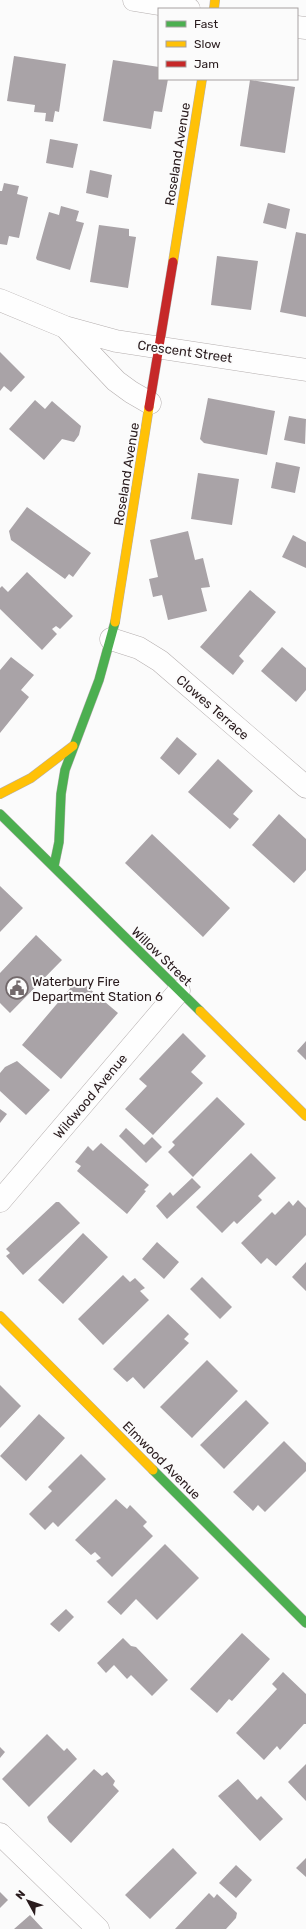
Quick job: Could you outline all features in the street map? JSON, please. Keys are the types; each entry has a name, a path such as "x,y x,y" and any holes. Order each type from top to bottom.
{"street":[{"path":"134,0 183,8"},
{"name":"Roseland Avenue","path":"54,866 60,844 62,786 73,746 101,676 111,639 202,80"},
{"name":"Crescent Street","path":"0,300 65,327 116,341 306,370"},
{"name":"Crescent Street","path":"65,327 116,381 150,403"},
{"name":"Clowes Terrace","path":"111,639 139,648 160,661 306,787"},
{"path":"0,794 31,778 73,746"},
{"name":"Willow Street","path":"0,814 306,1116"},
{"name":"Wildwood Avenue","path":"0,1201 179,991"},
{"name":"Elmwood Avenue","path":"0,1316 306,1622"},
{"path":"0,1834 98,1929"}],"building":[{"path":"14,56 66,64 59,112 55,111 53,122 45,121 46,113 34,112 35,105 7,101"},
{"path":"113,60 158,67 158,80 168,80 162,112 154,111 151,129 103,121"},
{"path":"250,80 295,87 285,153 240,146"},
{"path":"50,139 78,144 73,168 46,163"},
{"path":"90,170 112,175 108,198 86,193"},
{"path":"4,183 19,186 17,194 28,197 19,238 9,236 7,245 0,244 0,191 2,191"},
{"path":"268,203 290,209 286,229 263,223"},
{"path":"61,206 79,211 76,221 84,223 70,270 37,260 36,258 49,212 59,215"},
{"path":"99,225 129,229 129,236 136,237 128,288 90,282"},
{"path":"296,232 306,234 306,317 280,312"},
{"path":"217,256 258,261 251,310 211,305"},
{"path":"0,352 25,377 11,392 4,386 0,391"},
{"path":"208,398 275,411 267,455 204,443 200,439"},
{"path":"35,400 45,409 52,401 81,426 79,435 74,442 62,439 44,460 9,429"},
{"path":"289,416 306,419 305,444 284,440"},
{"path":"276,462 300,467 295,493 271,488"},
{"path":"198,473 239,479 232,525 191,519"},
{"path":"27,507 91,553 73,577 69,574 65,579 11,540 9,531"},
{"path":"188,531 195,560 203,558 210,587 201,588 207,611 168,620 162,595 153,597 149,579 158,577 150,540"},
{"path":"293,535 306,542 306,568 282,557"},
{"path":"27,572 73,616 60,629 56,626 52,629 57,634 42,650 0,609 0,588 2,586 8,592"},
{"path":"250,590 276,612 239,656 244,661 233,675 200,647"},
{"path":"282,647 306,668 306,690 296,702 261,671"},
{"path":"11,657 34,675 21,690 29,697 0,733 0,670"},
{"path":"177,737 197,754 179,775 160,758"},
{"path":"218,759 253,791 233,814 239,819 230,829 188,792"},
{"path":"279,814 306,839 306,870 294,883 252,845"},
{"path":"152,834 230,908 203,937 125,863"},
{"path":"0,886 23,908 0,932"},
{"name":"Waterbury Fire Department Station 6","path":"36,935 62,960 10,1013 0,1003 0,973"},
{"path":"78,979 118,1013 61,1079 22,1045"},
{"path":"183,1033 206,1056 191,1072 203,1083 153,1135 125,1109 147,1086 139,1079"},
{"path":"306,1041 306,1060 297,1051"},
{"path":"17,1061 50,1090 26,1115 0,1091 0,1073 5,1067"},
{"path":"217,1097 245,1124 193,1177 168,1152 175,1145 172,1142"},
{"path":"0,1109 7,1114 0,1123"},
{"path":"126,1128 144,1145 152,1137 162,1147 146,1163 119,1136"},
{"path":"101,1143 149,1185 144,1190 146,1191 127,1214 77,1171 81,1166 75,1162 88,1146 93,1151"},
{"path":"251,1153 276,1178 258,1196 262,1200 237,1224 234,1221 222,1233 196,1207"},
{"path":"192,1178 201,1187 167,1219 156,1206 170,1192 173,1196"},
{"path":"298,1200 306,1208 306,1235 276,1266 267,1258 261,1264 241,1243 272,1212 275,1215 289,1201 293,1206"},
{"path":"56,1202 59,1202 80,1223 23,1275 6,1256 10,1253 6,1249"},
{"path":"83,1233 108,1257 63,1304 38,1280"},
{"path":"157,1242 179,1262 164,1279 142,1259"},
{"path":"306,1262 306,1291 292,1277"},
{"path":"123,1275 130,1282 135,1278 145,1288 140,1291 149,1300 103,1345 78,1319"},
{"path":"202,1277 232,1307 220,1319 190,1289"},
{"path":"168,1314 189,1334 184,1339 189,1343 144,1389 133,1377 127,1382 113,1369"},
{"path":"207,1360 238,1391 192,1438 160,1407"},
{"path":"0,1385 21,1406 0,1428"},
{"path":"246,1400 269,1423 224,1469 200,1445"},
{"path":"39,1414 65,1438 26,1481 0,1456"},
{"path":"284,1441 306,1463 306,1471 265,1512 258,1505 253,1511 233,1492"},
{"path":"81,1454 106,1479 58,1527 53,1522 45,1530 29,1514 52,1491 48,1487"},
{"path":"116,1499 127,1509 130,1505 147,1522 143,1526 153,1536 112,1577 96,1561 101,1558 95,1552 91,1555 75,1540"},
{"path":"165,1544 199,1578 157,1620 136,1599 121,1615 107,1602"},
{"path":"66,1609 74,1617 59,1632 50,1624"},
{"path":"242,1633 270,1659 232,1701 229,1699 217,1713 190,1689"},
{"path":"123,1638 131,1646 136,1647 168,1680 152,1696 131,1675 127,1679 114,1665 106,1673 97,1663"},
{"path":"283,1672 306,1694 306,1724 304,1724 280,1750 277,1746 264,1760 236,1733 277,1689 272,1684"},
{"path":"47,1734 64,1751 67,1748 77,1759 29,1807 2,1779"},
{"path":"0,1747 5,1752 0,1758"},
{"path":"306,1764 306,1801 288,1782"},
{"path":"94,1769 102,1776 107,1772 115,1781 113,1785 119,1791 71,1843 49,1822 47,1817"},
{"path":"238,1779 257,1800 261,1796 283,1819 260,1841 218,1796"},
{"path":"173,1848 197,1873 150,1919 125,1895"},
{"path":"306,1858 306,1877 296,1868"},
{"path":"236,1865 252,1880 236,1898 219,1883"},
{"path":"0,1892 8,1900 0,1908"},
{"path":"209,1893 214,1898 217,1894 237,1913 236,1918 226,1929 175,1929"},
{"path":"30,1915 43,1929 14,1929"}],"traffic: fast":[{"path":"54,866 59,842 61,794 65,770 99,680 115,622"},
{"path":"0,814 200,1011"},
{"path":"153,1470 306,1623"}],"traffic: slow":[{"path":"214,8 215,0"},
{"path":"173,262 202,80"},
{"path":"115,622 149,407"},
{"path":"0,794 31,778 73,746"},
{"path":"200,1011 306,1116"},
{"path":"0,1316 153,1470"}],"traffic: jam":[{"path":"149,407 173,262"}],"place":[{"name":"Waterbury Fire Department Station 6","path":"17,988"}]}
